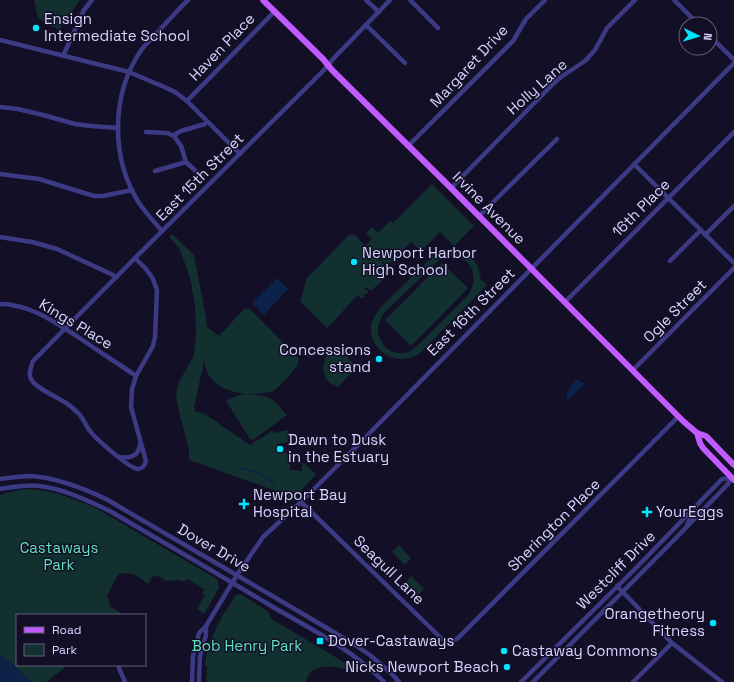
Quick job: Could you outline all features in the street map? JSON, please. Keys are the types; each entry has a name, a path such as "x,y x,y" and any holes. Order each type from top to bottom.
{"main road":[{"name":"Irvine Avenue","path":"263,0 679,416 697,433 706,436 734,465"},
{"name":"Irvine Avenue","path":"697,433 703,448 733,478"}],"street":[{"path":"62,56 84,10 92,0"},
{"path":"162,231 139,203 126,176 119,148 119,106 129,72 142,49 188,0"},
{"path":"366,0 378,12"},
{"name":"East 15th Street","path":"119,457 96,438 74,409 35,385 31,379 30,373 33,361 240,154 390,0"},
{"path":"410,0 438,28"},
{"name":"Margaret Drive","path":"408,146 513,41 526,19 545,0"},
{"name":"Holly Lane","path":"451,188 553,84 585,61 595,50 607,28 635,0"},
{"path":"674,0 690,16"},
{"name":"Haven Place","path":"187,100 275,11"},
{"path":"366,25 405,63"},
{"path":"0,40 129,72 168,89 187,100 240,154"},
{"path":"718,44 734,60"},
{"name":"East 16th Street","path":"192,682 193,656 199,633 206,626 232,582 263,538 301,502 734,63"},
{"path":"0,107 43,114 75,124 118,128"},
{"path":"174,136 181,130 205,124"},
{"path":"146,132 167,133 174,136 181,146 186,162 203,178"},
{"name":"16th Place","path":"565,302 734,132"},
{"path":"479,216 558,139"},
{"path":"155,171 186,162"},
{"path":"634,164 734,263"},
{"path":"0,174 39,179 94,196 104,196 132,190"},
{"path":"706,235 734,206"},
{"path":"670,261 701,230"},
{"path":"0,237 32,242 57,249 116,277"},
{"path":"119,457 132,467 138,469 145,465 146,461 131,408 132,390 136,376 153,346 155,337 157,298 153,279 135,258"},
{"name":"Ogle Street","path":"633,370 734,268"},
{"name":"Kings Place","path":"0,304 24,308 47,317 136,376"},
{"name":"Sherington Place","path":"442,639 447,641 456,640 679,416"},
{"path":"119,457 126,458 136,454 139,448 140,440"},
{"name":"Dover Drive","path":"0,479 42,477 85,489 106,499 352,643 370,655 399,682"},
{"name":"Westcliff Drive","path":"521,682 722,479 733,478"},
{"name":"Westcliff Drive","path":"533,682 662,553 733,478"},
{"name":"Dover Drive","path":"0,489 16,486 40,486 60,490 108,510 348,651 384,682"},
{"name":"Seagull Lane","path":"301,502 442,639"},
{"path":"683,531 693,509"},
{"path":"656,547 662,553"},
{"path":"617,586 672,643 722,682"},
{"path":"199,682 200,657 206,636 206,626"},
{"path":"348,651 352,643"},
{"path":"633,682 672,643"},
{"path":"193,656 200,657"},
{"path":"119,668 125,682"}],"green space":[{"path":"34,0 80,0 59,30 38,18"},
{"path":"432,184 474,226 454,246 440,232 421,251 411,242 387,266 366,245 372,239 366,233 372,227 378,233 390,221 393,223"},
{"path":"172,234 194,255 207,327 219,336 244,309 250,309 299,359 294,369 275,390 268,393 256,394 233,392 220,386 207,373 204,362 194,407 195,411 205,414 250,445 272,431 274,433 287,430 289,432 288,442 277,444 277,452 291,453 290,470 302,471 302,462 316,474 292,501 279,492 189,460 189,449 176,395 178,384 194,355 196,332 195,306 191,282 186,266 179,248 169,237"},
{"path":"349,235 355,235 391,272 371,291 366,287 364,289 368,292 367,294 364,294 364,298 360,298 358,295 327,328 300,301 307,278"},
{"path":"452,250 469,256 476,263 481,281 482,280 487,285 421,352 411,358 403,359 383,353 374,342 372,335 371,327 374,317 381,307 435,254","holes":["453,256 466,261 472,269 474,279 469,294 416,347 408,352 402,353 397,353 387,348 381,340 378,329 380,320 385,312 439,260"]},
{"path":"442,263 468,288 411,346 385,320"},
{"path":"338,348 357,367 338,387 326,379 323,368 329,353"},
{"path":"238,395 260,395 269,398 287,415 253,440 250,439 226,401"},
{"name":"Castaways Park","path":"30,489 46,491 59,494 94,507 217,579 219,588 204,614 197,609 205,595 202,593 204,589 187,579 185,582 179,580 166,581 153,575 148,584 134,574 119,573 107,596 111,607 122,614 16,614 16,666 67,666 46,682 32,682 12,664 0,656 0,495"},
{"path":"399,545 411,558 405,565 392,552"},
{"path":"411,576 424,589 418,596 405,583"},
{"name":"Bob Henry Park","path":"238,594 269,612 270,618 347,664 344,669 336,667 321,667 310,673 306,682 208,682 206,680 207,667 205,666 211,639 214,631 235,596"}],"water":[{"path":"277,278 288,289 264,315 252,303"},
{"path":"576,379 585,384 568,400 566,398 571,385"},
{"path":"0,656 12,664 32,682 0,682"}],"waterway":[{"path":"236,466 266,477 274,485"}],"place":[{"name":"Ensign Intermediate School","path":"36,28"},
{"name":"Newport Harbor High School","path":"354,262"},
{"name":"Concessions stand","path":"379,359"},
{"name":"Dawn to Dusk in the Estuary","path":"280,449"},
{"name":"Newport Bay Hospital","path":"244,504"},
{"name":"YourEggs","path":"647,512"},
{"name":"Orangetheory Fitness","path":"713,623"},
{"name":"Dover-Castaways","path":"320,641"},
{"name":"Castaway Commons","path":"504,651"},
{"name":"Nicks Newport Beach","path":"507,667"}]}
